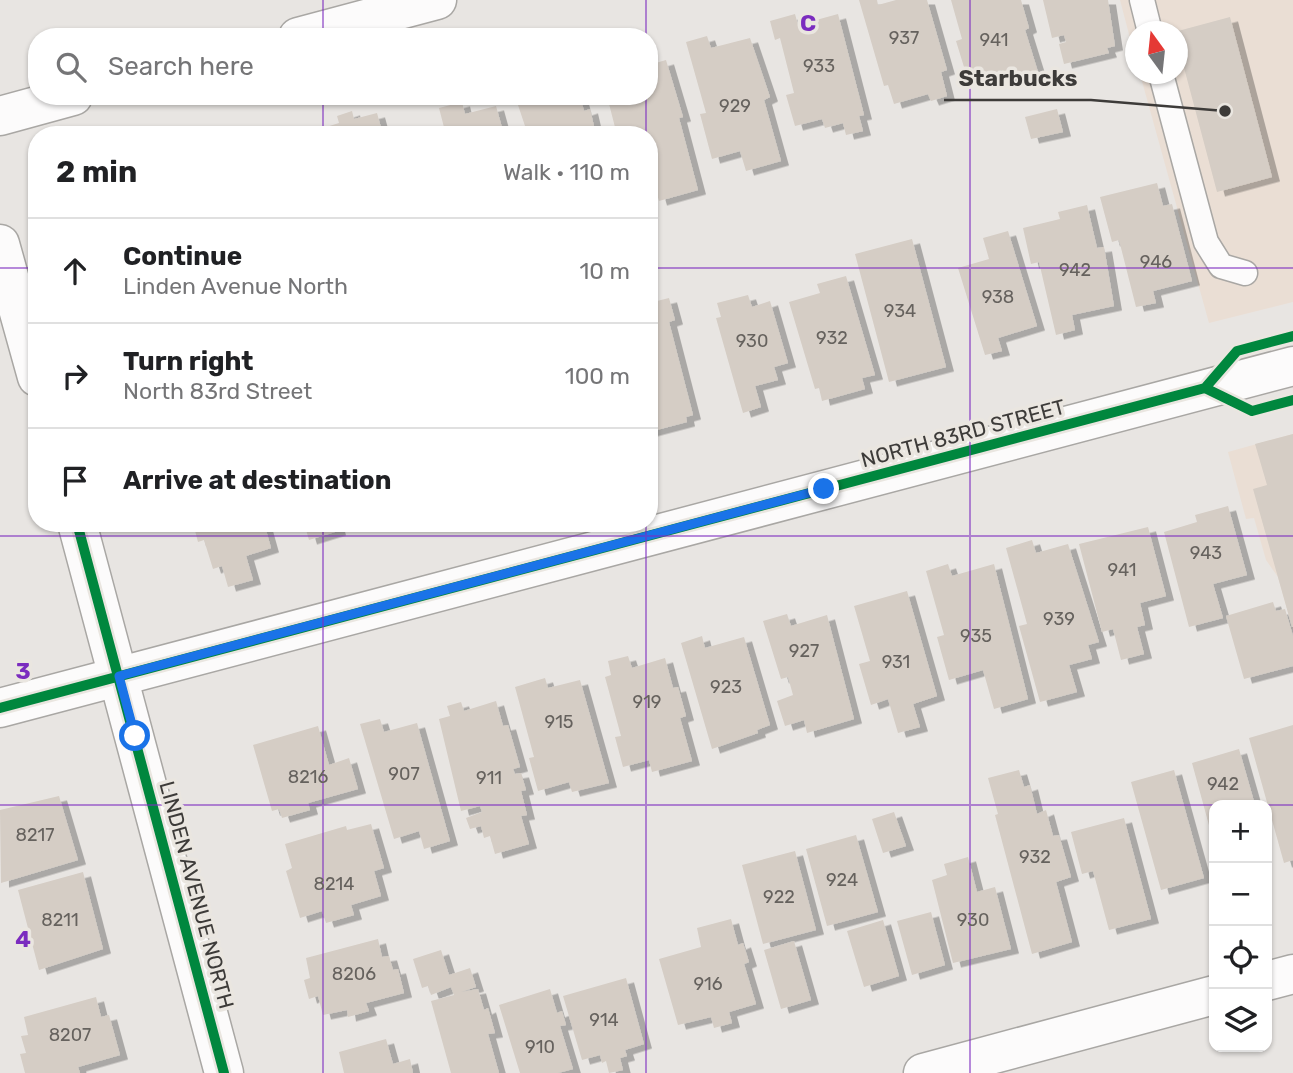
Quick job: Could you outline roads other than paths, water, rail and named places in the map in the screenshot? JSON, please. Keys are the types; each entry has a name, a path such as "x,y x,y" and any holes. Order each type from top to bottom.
{"street":[{"path":"332,28 437,0"},
{"path":"0,116 40,105"},
{"path":"0,244 28,345"},
{"name":"NORTH 83RD STREET","path":"0,708 1293,366"},
{"name":"LINDEN AVENUE NORTH","path":"79,532 224,1073"},
{"path":"1272,980 1293,974"},
{"path":"923,1073 1209,996"}],"lane":[{"path":"1142,0 1147,21"},
{"path":"1164,84 1206,242 1221,266 1245,273"}],"place":[{"name":"Starbucks","path":"1225,111"}]}
